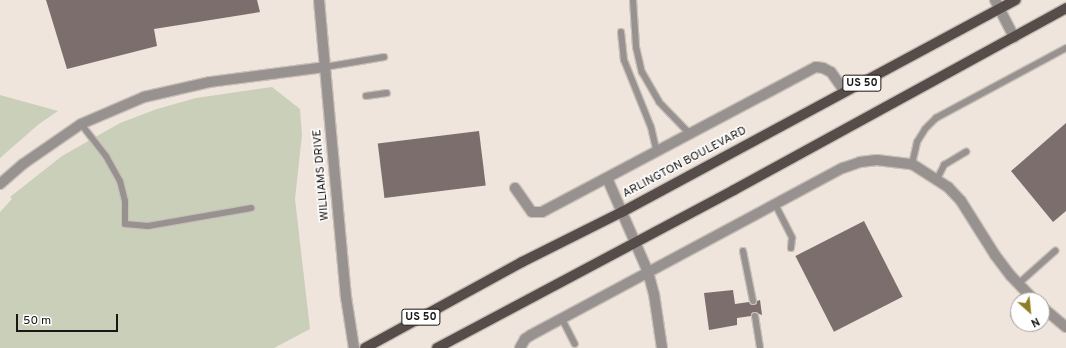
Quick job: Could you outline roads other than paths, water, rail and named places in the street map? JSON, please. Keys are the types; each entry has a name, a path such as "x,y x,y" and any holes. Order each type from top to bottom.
{"main road":[{"name":"ARLINGTON BOULEVARD","path":"365,348 522,262 622,212 845,92 997,5 1016,0"},
{"name":"US 50","path":"437,348 1066,8"}],"street":[{"name":"WILLIAMS DRIVE","path":"318,0 346,297 354,348"},
{"path":"997,5 1014,37"},
{"path":"0,184 23,164 81,124 144,97 210,82 325,67"},
{"path":"515,188 527,208 536,213 550,209 816,67 823,68 831,72 845,92"},
{"path":"520,348 525,339 843,168 860,162 877,160 912,164 937,179 948,188 961,201 985,241 1026,292"},
{"path":"607,178 648,272 655,298 662,348"},
{"path":"1050,314 1066,327"}],"lane":[{"path":"633,0 636,47 642,72 659,102 690,134"},
{"path":"621,32 624,60 651,127 657,152"},
{"path":"912,164 918,142 925,129 936,118 1066,48"},
{"path":"325,67 384,57"},
{"path":"366,96 387,93"},
{"path":"81,124 106,156 120,180 125,201 125,224 148,226 250,208"},
{"path":"937,179 944,165 966,152"},
{"path":"775,204 792,238 791,248"},
{"path":"743,251 753,301"},
{"path":"1018,284 1055,251"},
{"path":"755,316 760,348"},
{"path":"562,319 575,344"}]}
